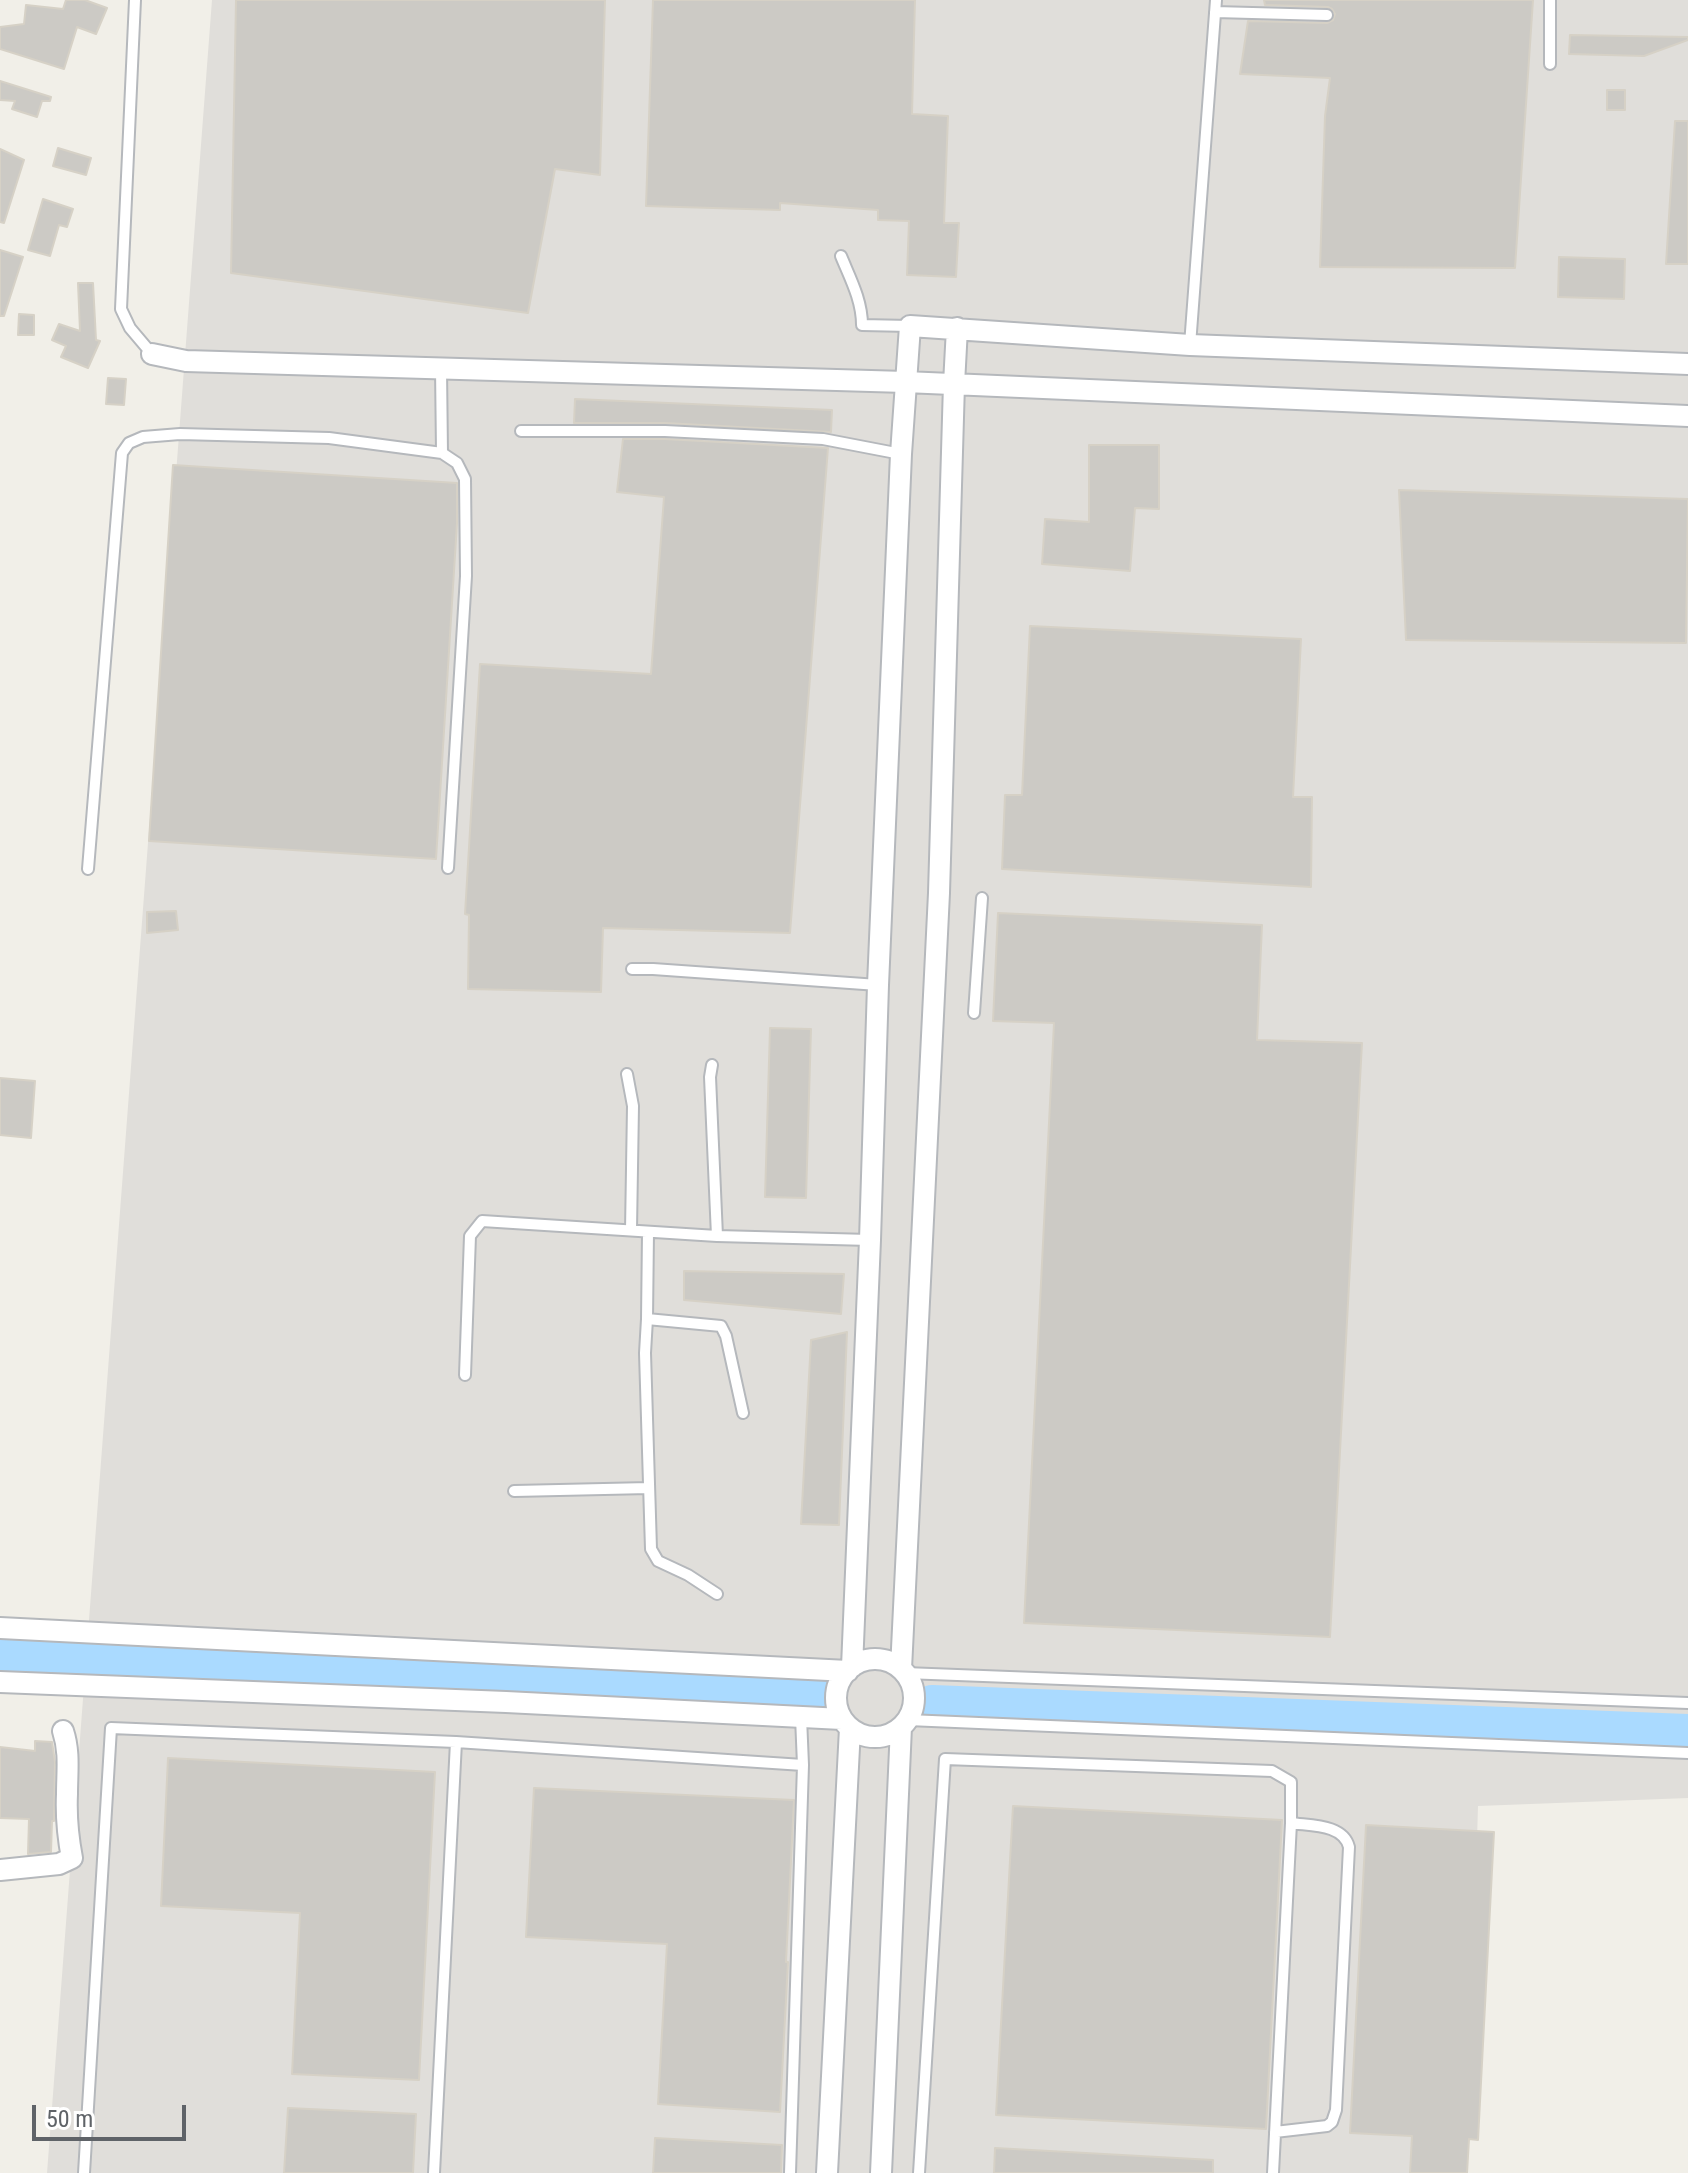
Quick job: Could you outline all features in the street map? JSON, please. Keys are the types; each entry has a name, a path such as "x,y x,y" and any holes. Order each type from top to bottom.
{"street":[{"path":"850,1669 901,454 910,326 1190,345 1688,364"},
{"path":"881,2173 904,1723 914,1701 913,1691 903,1671 939,893 957,328"},
{"path":"152,354 186,361 905,382 1688,416"},
{"path":"0,1628 850,1669"},
{"path":"903,1671 882,1660 861,1662 841,1679 837,1689 838,1709 846,1723 860,1734 881,1737 904,1723"},
{"path":"0,1682 506,1702 801,1717 846,1723"},
{"path":"827,2173 846,1723"},
{"path":"0,1870 59,1864 72,1858 67,1799 69,1747 63,1731"}],"lane":[{"path":"135,0 121,309 130,328 152,354"},
{"path":"1190,345 1216,0"},
{"path":"1550,0 1550,64"},
{"path":"1215,12 1327,15"},
{"path":"841,256 859,300 862,325 910,326"},
{"path":"441,368 442,453"},
{"path":"521,431 665,431 823,439 901,454"},
{"path":"88,869 122,453 129,443 143,437 180,434 329,438 442,453 457,463 465,479 466,576 448,868"},
{"path":"974,1013 982,898"},
{"path":"632,969 878,985"},
{"path":"712,1065 717,1236"},
{"path":"627,1074 633,1106 631,1230"},
{"path":"465,1375 470,1236 482,1221 648,1233 870,1240"},
{"path":"648,1233 645,1353 651,1549 658,1561 688,1575 717,1594"},
{"path":"647,1319 721,1326 743,1413"},
{"path":"514,1491 649,1488"},
{"path":"903,1671 1688,1703"},
{"path":"790,2173 803,1765 801,1717"},
{"path":"904,1723 1688,1753"},
{"path":"84,2173 111,1728 456,1742 803,1765"},
{"path":"434,2173 456,1742"},
{"path":"919,2173 945,1759 1272,1771 1291,1782 1273,2173"},
{"path":"1275,2132 1321,2127 1332,2122 1336,2110 1349,1847 1336,1830 1291,1823"}],"shaded area":[{"path":"212,0 1688,0 1688,1798 1478,1806 1467,2173 47,2173"}],"building":[{"path":"66,0 85,0 107,8 96,34 77,27 64,69 0,49 0,27 24,24 26,5 63,9"},
{"path":"236,0 605,0 600,175 555,169 528,313 231,273"},
{"path":"653,0 915,0 912,114 948,116 944,223 959,223 956,277 907,275 909,221 878,220 878,210 780,203 780,210 646,206"},
{"path":"1264,0 1533,0 1515,268 1320,267 1325,116 1330,78 1240,74 1248,21 1327,23 1333,20 1335,14 1328,7 1265,5"},
{"path":"1570,35 1688,37 1688,40 1644,56 1569,54"},
{"path":"0,81 51,97 50,101 42,101 37,117 12,109 15,101 0,100"},
{"path":"1607,90 1625,90 1625,110 1607,110"},
{"path":"1675,121 1688,121 1688,264 1666,264"},
{"path":"58,148 91,158 86,175 53,166"},
{"path":"0,149 24,160 4,223 0,222"},
{"path":"43,199 73,209 67,227 59,225 50,256 28,250"},
{"path":"0,250 23,257 4,316 0,316"},
{"path":"1559,257 1625,259 1624,299 1558,297"},
{"path":"78,283 93,283 96,340 100,341 88,368 61,357 66,346 52,340 59,324 80,331"},
{"path":"19,314 34,315 34,335 18,335"},
{"path":"108,378 126,379 124,405 106,404"},
{"path":"575,399 832,410 831,432 665,423 574,423"},
{"path":"623,439 828,448 790,933 603,928 601,992 468,989 469,915 465,914 480,664 651,674 664,497 617,492"},
{"path":"1089,445 1159,445 1159,509 1135,508 1130,571 1042,564 1045,519 1089,522"},
{"path":"173,465 457,483 436,859 149,841"},
{"path":"1399,490 1688,499 1686,643 1406,640"},
{"path":"1030,626 1301,639 1293,797 1312,797 1311,887 1002,869 1005,795 1022,795"},
{"path":"176,911 178,930 147,933 147,912"},
{"path":"998,913 1262,925 1257,1040 1362,1043 1330,1637 1024,1623 1054,1023 993,1021"},
{"path":"770,1028 811,1029 806,1198 765,1197"},
{"path":"0,1078 35,1081 31,1138 0,1135"},
{"path":"684,1271 844,1274 841,1314 684,1300"},
{"path":"847,1332 839,1525 801,1524 811,1340"},
{"path":"35,1741 52,1742 55,1762 54,1821 51,1852 28,1854 29,1819 0,1818 0,1747 35,1751"},
{"path":"168,1758 435,1772 419,2080 292,2074 300,1913 161,1906"},
{"path":"534,1788 794,1800 780,2112 658,2104 667,1944 526,1937"},
{"path":"1013,1806 1282,1820 1266,2129 996,2115"},
{"path":"1366,1825 1494,1832 1478,2140 1469,2139 1467,2173 1410,2173 1412,2136 1350,2133"},
{"path":"288,2108 416,2114 413,2173 284,2173"},
{"path":"655,2138 782,2145 781,2173 653,2173"},
{"path":"995,2148 1213,2160 1213,2173 994,2173"}],"waterway":[{"path":"0,1656 825,1692"},
{"path":"932,1703 1688,1732"}]}
